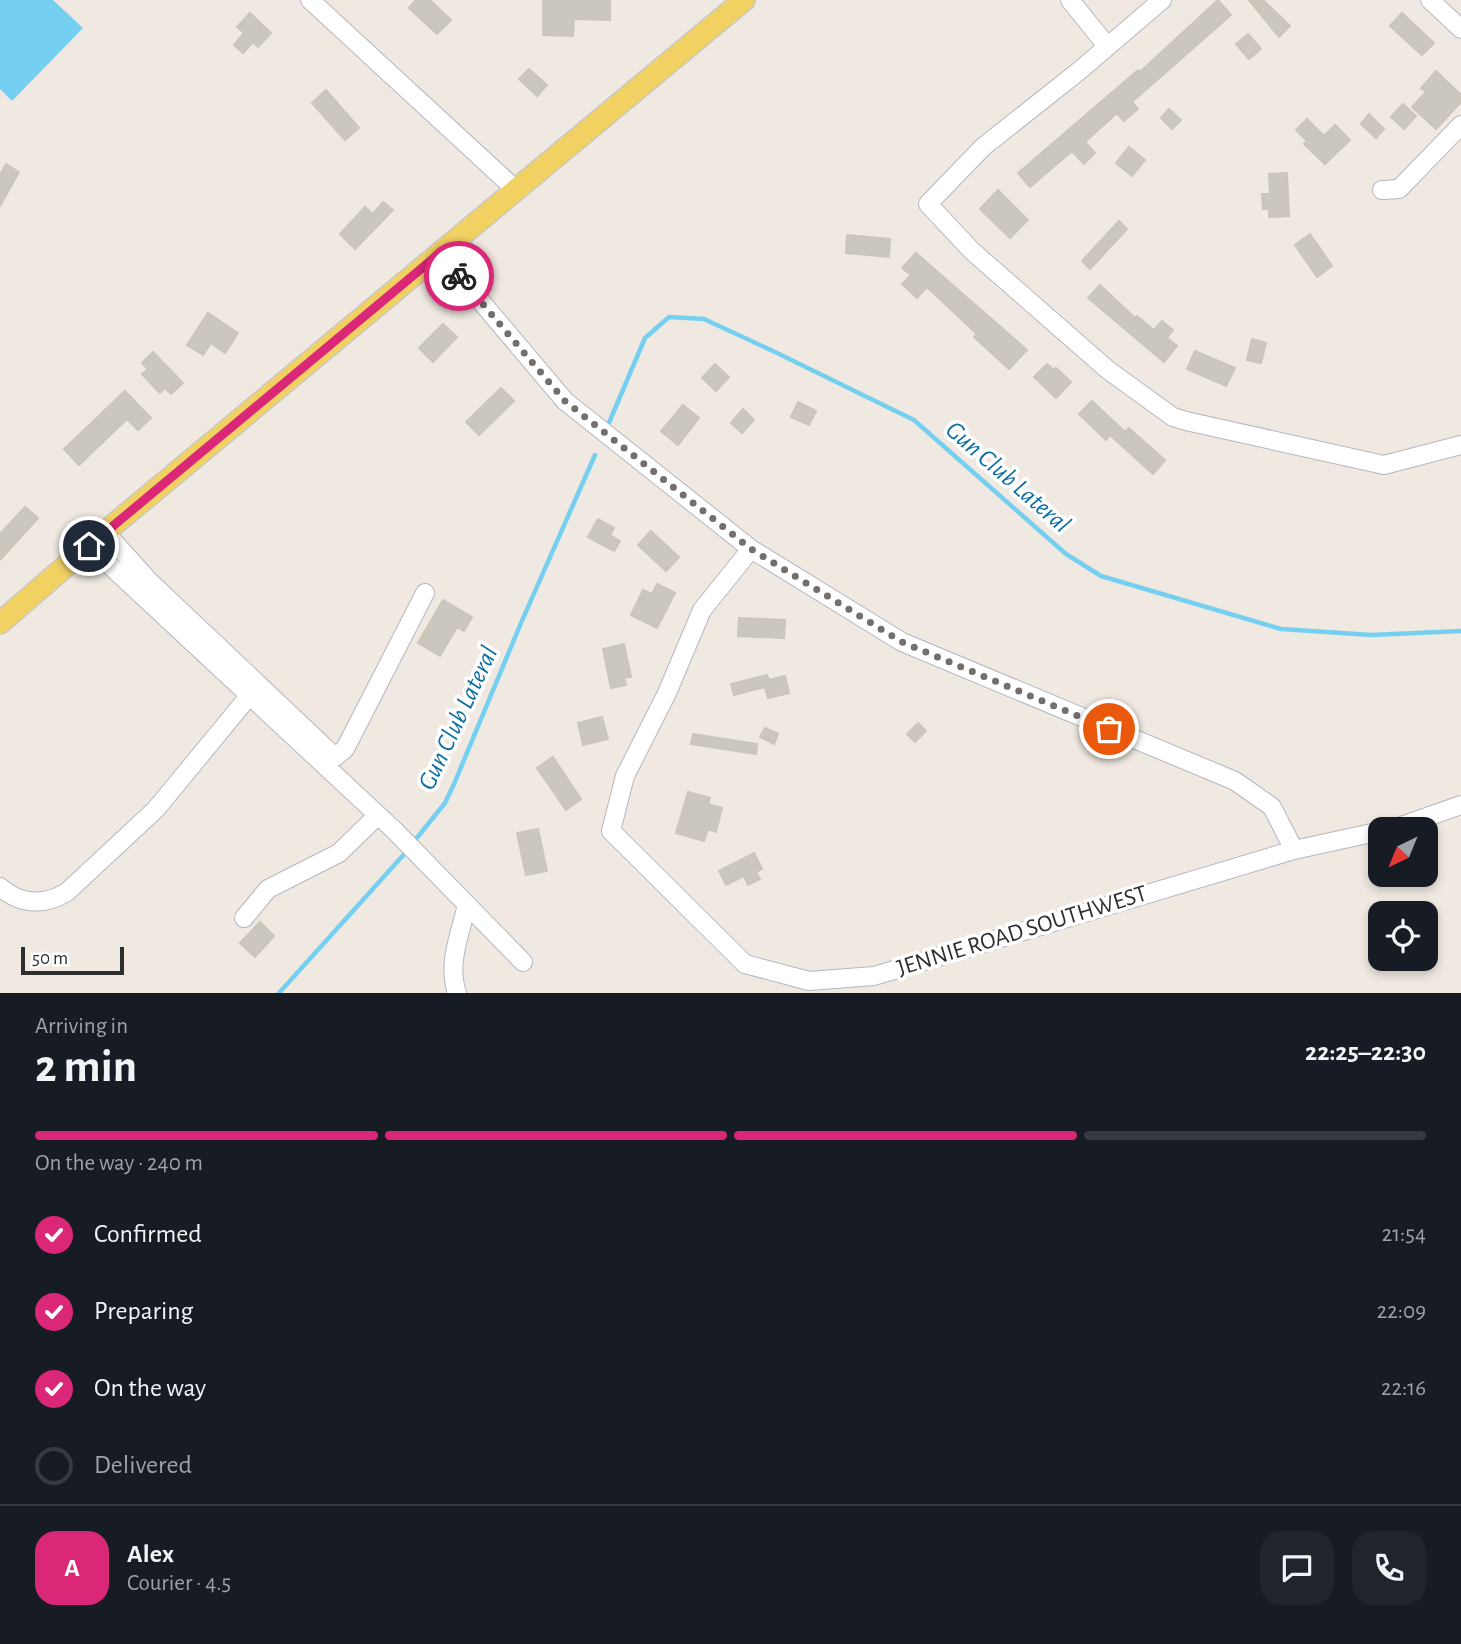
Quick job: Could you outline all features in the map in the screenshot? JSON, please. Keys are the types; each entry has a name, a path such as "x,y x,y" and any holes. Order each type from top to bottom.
{"main road":[{"path":"0,623 97,539 744,0"}],"street":[{"path":"310,0 516,190"},
{"path":"1070,0 1107,46"},
{"path":"1162,0 1079,71 983,147 928,204 972,251 1097,361 1173,417 1384,465 1461,446"},
{"path":"1430,0 1461,29"},
{"path":"1382,190 1399,189 1461,125"},
{"path":"440,253 565,401 751,549 902,642 1235,781 1272,807 1294,850"},
{"path":"97,539 149,581 335,757 345,749 425,593"},
{"path":"97,539 250,695 378,815 523,962"},
{"name":"JENNIE ROAD SOUTHWEST","path":"751,549 702,610 667,693 625,776 611,831 745,964 809,981 874,976 1294,850 1368,834"},
{"path":"0,887 23,900 42,903 67,892 156,809 250,695"},
{"path":"1427,817 1461,805"},
{"path":"244,918 268,890 339,853 378,815"},
{"path":"457,993 453,982 454,955 467,905"}],"water":[{"path":"0,0 53,0 83,28 12,101 0,89"}],"building":[{"path":"416,0 430,0 451,20 437,34 409,8"},
{"path":"543,0 610,0 610,20 574,19 573,36 543,35"},
{"path":"1218,0 1231,15 1132,102 1138,109 1124,121 1117,113 1085,142 1095,153 1084,164 1072,151 1030,187 1018,173 1138,70 1140,72"},
{"path":"1249,0 1263,0 1290,26 1279,37"},
{"path":"250,13 271,33 258,47 253,42 243,53 234,45 244,33 237,27"},
{"path":"1402,13 1434,43 1422,55 1390,26"},
{"path":"1248,34 1261,49 1249,59 1236,44"},
{"path":"529,69 547,85 537,96 519,79"},
{"path":"1436,71 1461,95 1461,102 1436,129 1412,107 1426,92 1421,88"},
{"path":"326,90 359,128 345,140 312,103"},
{"path":"1403,104 1416,116 1404,129 1391,117"},
{"path":"1169,109 1181,120 1172,129 1161,118"},
{"path":"1369,114 1384,129 1376,138 1361,124"},
{"path":"1307,119 1324,136 1335,125 1350,140 1325,164 1304,144 1307,141 1296,130"},
{"path":"1129,147 1145,160 1132,176 1116,163"},
{"path":"6,164 19,172 0,206 0,175"},
{"path":"1287,173 1289,216 1269,217 1269,209 1263,209 1262,194 1270,194 1269,174"},
{"path":"998,190 1028,220 1010,238 980,209"},
{"path":"383,202 393,210 355,249 340,234 365,207 373,214"},
{"path":"1119,221 1127,229 1090,269 1082,261"},
{"path":"1310,234 1332,266 1317,277 1295,245"},
{"path":"847,235 890,239 889,257 846,253"},
{"path":"916,253 1027,350 1009,369 974,337 977,334 927,287 917,298 902,284 911,275 902,268"},
{"path":"1100,285 1135,318 1137,316 1154,330 1162,321 1173,330 1167,338 1177,346 1164,362 1088,298"},
{"path":"208,313 238,333 225,353 211,343 203,355 187,345"},
{"path":"443,324 457,337 433,362 419,348"},
{"path":"1252,339 1266,343 1261,363 1247,360"},
{"path":"1195,351 1235,368 1226,386 1187,369"},
{"path":"153,352 183,383 171,394 165,388 160,393 142,374 148,369 142,363"},
{"path":"715,364 729,377 716,391 702,378"},
{"path":"1047,364 1054,370 1056,368 1071,382 1056,398 1034,377"},
{"path":"501,388 514,401 479,435 466,422"},
{"path":"125,391 151,418 138,430 127,419 79,465 64,449"},
{"path":"1092,401 1125,432 1129,428 1165,460 1153,474 1110,435 1106,440 1079,414"},
{"path":"798,402 816,411 809,425 791,417"},
{"path":"683,405 699,418 678,445 661,431"},
{"path":"743,409 754,420 742,433 731,423"},
{"path":"25,507 38,518 0,560 0,534"},
{"path":"598,519 614,528 610,535 620,541 614,551 588,537"},
{"path":"651,531 679,557 666,571 638,545"},
{"path":"657,584 675,593 657,628 631,615 643,590 652,594"},
{"path":"443,600 472,617 464,631 457,627 440,656 418,643"},
{"path":"739,618 785,620 784,638 738,636"},
{"path":"624,644 631,677 624,678 626,685 611,688 603,649"},
{"path":"767,675 769,680 785,676 789,693 768,698 765,687 734,695 731,684"},
{"path":"602,717 608,739 583,745 578,723"},
{"path":"918,723 926,731 915,742 907,734"},
{"path":"765,728 778,734 774,744 760,737"},
{"path":"693,734 757,744 756,754 691,744"},
{"path":"553,757 581,799 566,810 537,768"},
{"path":"688,792 710,798 708,804 722,808 716,832 708,829 704,841 676,833"},
{"path":"538,829 547,871 526,875 517,833"},
{"path":"754,853 762,869 756,872 760,879 748,885 744,876 726,885 719,871"},
{"path":"260,922 274,936 255,957 240,943"}],"waterway":[{"name":"Gun Club Lateral","path":"608,425 645,338 669,317 704,319 914,420 1066,554 1101,576 1281,629 1371,635 1461,631"},
{"name":"Gun Club Lateral","path":"416,839 445,803 454,784 595,455"},
{"name":"Gun Club Lateral","path":"279,993 407,851"}],"way so far":[{"path":"459,276 565,401 751,549 902,642 1109,729"}],"route":[{"path":"89,546 440,253 459,276"}]}
